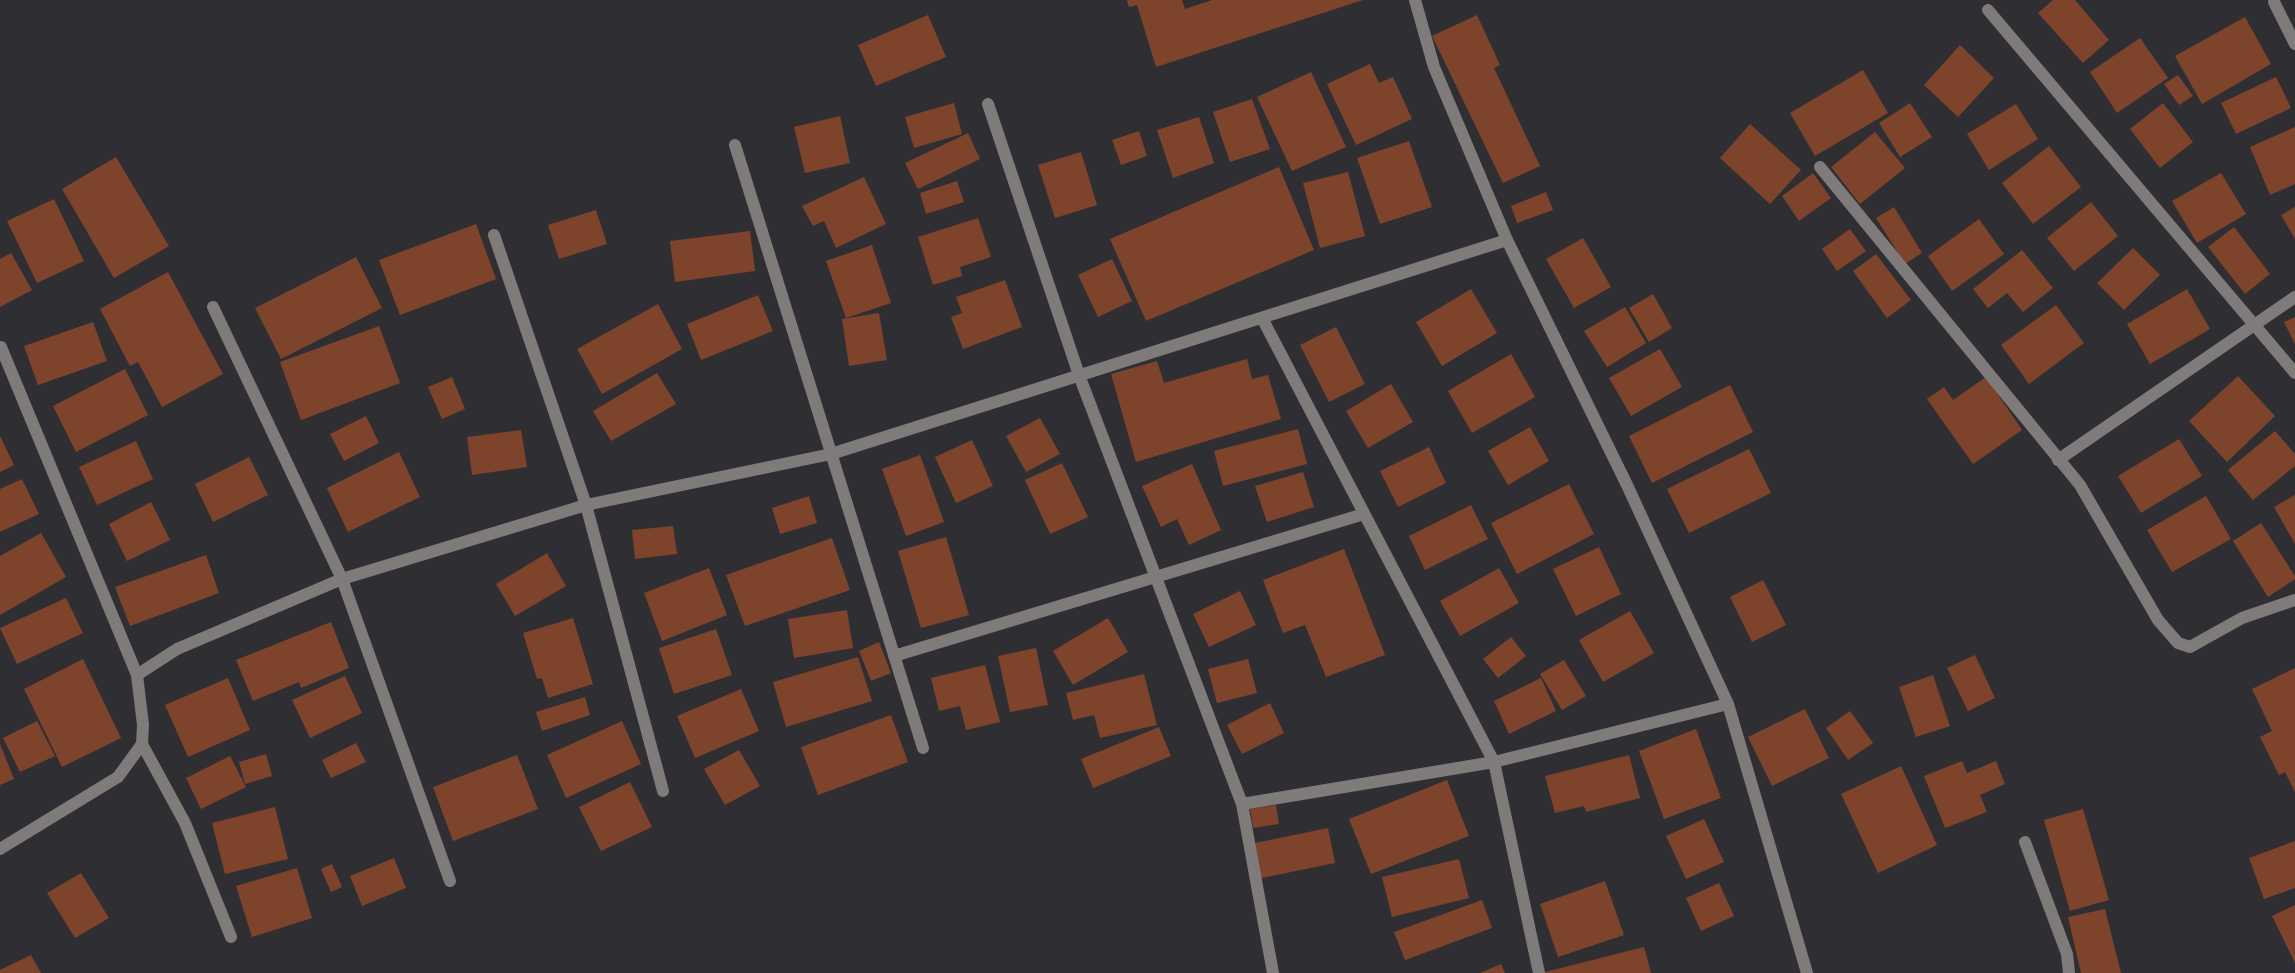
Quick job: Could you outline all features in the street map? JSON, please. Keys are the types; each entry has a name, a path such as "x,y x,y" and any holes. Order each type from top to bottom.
{"street":[{"path":"1415,0 1434,67 1507,240 1627,485 1728,704 1807,973"},
{"path":"2274,2 2295,44"},
{"path":"1988,10 2295,372"},
{"path":"988,104 1079,375 1242,804 1273,973"},
{"path":"735,145 923,748"},
{"path":"1820,167 2080,485 2158,620 2178,644 2190,647 2242,618 2295,600"},
{"path":"494,236 586,505 663,791"},
{"path":"137,675 177,649 342,579 586,505 831,454 1507,240"},
{"path":"2058,460 2295,297"},
{"path":"213,307 342,579 450,880"},
{"path":"1262,318 1494,762 1539,973"},
{"path":"1,347 137,675 143,725 142,744 185,823 231,937"},
{"path":"894,656 1364,514"},
{"path":"1242,804 1494,762 1728,704"},
{"path":"0,849 118,777 142,744"},
{"path":"2025,842 2067,954 2069,973"}],"building":[{"path":"1127,0 1182,0 1185,9 1212,0 1363,0 1156,67 1137,5 1129,7"},
{"path":"2053,0 2075,0 2109,40 2083,63 2038,13"},
{"path":"928,15 946,57 876,86 858,45"},
{"path":"1477,15 1500,65 1494,68 1540,166 1503,183 1432,36"},
{"path":"2245,17 2271,64 2202,104 2175,56"},
{"path":"2140,38 2168,78 2117,113 2090,72"},
{"path":"1960,45 1994,78 1958,117 1924,85"},
{"path":"1370,64 1379,83 1393,77 1412,119 1356,145 1327,84"},
{"path":"1863,70 1888,113 1815,156 1790,113"},
{"path":"1311,72 1346,147 1292,171 1257,97"},
{"path":"2178,75 2193,96 2179,105 2164,84"},
{"path":"2276,77 2291,108 2236,134 2221,103"},
{"path":"1252,99 1270,149 1230,162 1213,112"},
{"path":"954,103 962,134 914,148 905,117"},
{"path":"1910,103 1932,137 1900,157 1879,123"},
{"path":"2163,103 2193,142 2160,168 2130,129"},
{"path":"2016,104 2038,139 1989,170 1967,134"},
{"path":"840,116 850,163 805,173 794,127"},
{"path":"1199,117 1214,163 1173,178 1157,130"},
{"path":"1750,124 1801,170 1770,204 1720,158"},
{"path":"2295,127 2295,184 2270,195 2250,147"},
{"path":"1139,131 1147,156 1121,165 1112,140"},
{"path":"1875,132 1905,168 1860,204 1831,167"},
{"path":"968,133 980,159 918,189 905,163"},
{"path":"1409,141 1432,207 1380,224 1357,158"},
{"path":"2049,146 2081,187 2033,224 2002,183"},
{"path":"1081,152 1097,205 1055,218 1038,165"},
{"path":"116,157 169,246 114,278 62,189"},
{"path":"1279,167 1314,250 1146,321 1110,239"},
{"path":"1348,172 1365,236 1320,248 1303,183"},
{"path":"1813,173 1831,198 1799,221 1782,196"},
{"path":"2221,173 2246,214 2197,243 2172,201"},
{"path":"864,177 886,224 836,248 824,221 813,226 802,206"},
{"path":"957,181 964,202 926,214 920,193"},
{"path":"1546,192 1553,210 1517,223 1511,206"},
{"path":"54,199 84,261 37,283 7,221"},
{"path":"2091,202 2118,236 2074,271 2047,238"},
{"path":"1894,207 1922,253 1905,264 1876,218"},
{"path":"2295,207 2295,239 2281,215"},
{"path":"596,210 607,244 559,259 548,225"},
{"path":"978,218 991,257 960,267 962,276 933,285 918,237"},
{"path":"1979,219 2004,254 1952,291 1928,256"},
{"path":"476,224 496,279 400,315 379,260"},
{"path":"2234,227 2270,274 2245,294 2208,247"},
{"path":"1850,229 1866,251 1837,271 1822,249"},
{"path":"750,231 755,271 675,282 670,241"},
{"path":"1583,238 1611,287 1574,308 1546,259"},
{"path":"872,245 891,303 846,318 826,261"},
{"path":"2133,248 2160,275 2124,310 2097,283"},
{"path":"2022,250 2053,288 2023,312 2007,293 1988,308 1973,289"},
{"path":"11,253 32,290 0,307 0,259"},
{"path":"1876,254 1911,300 1887,318 1853,271"},
{"path":"356,257 382,308 281,359 255,308"},
{"path":"1112,259 1132,301 1098,317 1078,275"},
{"path":"168,272 223,374 162,407 138,362 130,366 100,309"},
{"path":"1005,280 1022,327 963,349 951,317 962,313 956,297"},
{"path":"1471,289 1497,333 1442,366 1416,322"},
{"path":"2187,289 2210,329 2150,364 2127,324"},
{"path":"1653,294 1672,328 1649,342 1629,308"},
{"path":"758,295 773,331 701,360 687,324"},
{"path":"658,304 682,349 602,394 577,349"},
{"path":"2056,305 2084,343 2029,384 2001,345"},
{"path":"1625,307 1646,343 1607,367 1584,331"},
{"path":"879,313 887,360 849,366 842,319"},
{"path":"2295,317 2295,344 2284,322"},
{"path":"93,322 107,361 38,385 24,346"},
{"path":"379,326 400,383 301,420 280,362"},
{"path":"1336,327 1365,384 1329,402 1300,345"},
{"path":"1660,349 1682,387 1631,416 1609,378"},
{"path":"1511,354 1535,397 1472,433 1448,391"},
{"path":"1247,359 1252,379 1268,375 1281,419 1136,462 1111,374 1157,361 1164,383"},
{"path":"125,369 148,415 76,452 53,406"},
{"path":"657,373 676,404 611,441 593,411"},
{"path":"2238,376 2275,416 2227,462 2189,421"},
{"path":"452,377 465,409 442,419 428,387"},
{"path":"1986,377 2022,430 1973,464 1927,399 1944,387 1953,400"},
{"path":"1391,384 1413,422 1368,448 1346,411"},
{"path":"1730,385 1753,432 1652,483 1629,436"},
{"path":"366,416 379,443 344,461 330,434"},
{"path":"1040,418 1060,454 1026,472 1006,436"},
{"path":"1530,427 1549,461 1508,485 1488,451"},
{"path":"1298,429 1307,464 1223,486 1214,451"},
{"path":"521,430 527,467 472,475 467,437"},
{"path":"2275,431 2295,454 2295,466 2253,500 2228,470"},
{"path":"0,436 14,465 0,472"},
{"path":"2179,439 2202,476 2141,513 2118,476"},
{"path":"972,440 993,486 956,503 935,457"},
{"path":"136,441 153,479 97,505 79,467"},
{"path":"1429,447 1446,483 1398,507 1380,471"},
{"path":"1749,449 1771,493 1689,533 1667,489"},
{"path":"399,452 420,497 348,532 327,488"},
{"path":"920,455 944,522 906,536 882,469"},
{"path":"249,457 268,495 213,522 195,484"},
{"path":"1062,463 1088,517 1050,534 1025,480"},
{"path":"1192,464 1221,530 1189,545 1177,519 1161,527 1142,486"},
{"path":"1303,472 1314,507 1267,522 1255,486"},
{"path":"22,479 39,514 0,532 0,489"},
{"path":"1569,484 1594,534 1517,574 1491,523"},
{"path":"2295,495 2295,544 2274,507"},
{"path":"809,496 817,523 780,534 772,508"},
{"path":"2206,496 2231,539 2172,572 2147,530"},
{"path":"151,502 170,540 127,561 109,524"},
{"path":"1471,505 1488,539 1425,570 1409,536"},
{"path":"2261,523 2295,576 2295,579 2268,597 2233,541"},
{"path":"673,526 677,554 635,559 632,530"},
{"path":"41,533 66,577 0,615 0,556"},
{"path":"946,537 969,615 921,628 898,551"},
{"path":"832,538 850,590 745,626 726,575"},
{"path":"1599,547 1621,594 1576,616 1553,569"},
{"path":"1344,549 1385,655 1326,677 1305,625 1283,633 1263,580"},
{"path":"547,553 566,586 515,616 496,584"},
{"path":"206,555 219,593 130,626 115,587"},
{"path":"709,568 727,615 662,641 644,593"},
{"path":"1499,568 1519,603 1460,636 1440,601"},
{"path":"1763,580 1786,625 1752,642 1730,597"},
{"path":"1240,591 1256,625 1209,647 1193,614"},
{"path":"66,598 83,633 17,664 0,628"},
{"path":"847,610 853,648 794,658 788,619"},
{"path":"1630,611 1654,653 1603,682 1579,640"},
{"path":"573,618 593,684 548,698 542,678 537,679 523,633"},
{"path":"1108,618 1128,652 1073,685 1053,651"},
{"path":"331,622 349,668 301,688 299,682 253,701 236,660"},
{"path":"716,629 732,675 674,694 659,648"},
{"path":"1511,637 1526,656 1498,678 1483,659"},
{"path":"879,642 891,673 871,681 859,651"},
{"path":"1036,648 1048,705 1010,712 998,656"},
{"path":"1975,655 1995,698 1968,711 1947,668"},
{"path":"858,657 872,701 786,727 773,682"},
{"path":"83,659 121,738 62,767 24,689"},
{"path":"1248,659 1257,693 1217,703 1208,669"},
{"path":"1564,660 1586,696 1562,710 1540,674"},
{"path":"985,665 1000,722 966,730 960,706 939,711 931,678"},
{"path":"2295,668 2295,792 2285,772 2279,775 2260,737 2272,731 2252,689"},
{"path":"1144,674 1157,725 1100,738 1094,715 1073,720 1066,693"},
{"path":"1933,675 1950,726 1916,737 1899,687"},
{"path":"345,676 362,713 310,738 292,700"},
{"path":"228,678 250,730 188,757 165,705"},
{"path":"1541,678 1556,711 1509,734 1494,701"},
{"path":"741,689 759,731 695,758 677,716"},
{"path":"585,697 590,715 542,731 536,712"},
{"path":"1270,703 1284,733 1242,754 1227,725"},
{"path":"1805,709 1829,758 1772,786 1748,737"},
{"path":"1850,711 1873,743 1848,760 1826,728"},
{"path":"891,715 908,762 818,795 801,747"},
{"path":"37,721 55,756 20,772 3,738"},
{"path":"622,721 641,764 566,798 547,755"},
{"path":"1159,727 1171,756 1093,788 1081,759"},
{"path":"1696,729 1721,798 1664,819 1639,751"},
{"path":"356,743 366,762 331,778 322,760"},
{"path":"0,744 14,779 0,785"},
{"path":"739,750 760,786 725,805 704,769"},
{"path":"266,754 272,776 245,784 239,762"},
{"path":"517,755 538,809 453,841 433,787"},
{"path":"1629,755 1640,798 1586,812 1584,806 1555,813 1545,776"},
{"path":"230,756 246,787 201,809 186,778"},
{"path":"1962,761 1967,773 1996,761 2005,784 1980,795 1987,812 1945,828 1924,776"},
{"path":"1901,766 1937,845 1878,873 1841,794"},
{"path":"1447,780 1469,836 1371,874 1349,819"},
{"path":"630,782 652,827 601,851 579,807"},
{"path":"1276,805 1279,824 1253,828 1250,809"},
{"path":"275,807 288,859 225,874 212,823"},
{"path":"2083,809 2109,900 2070,911 2044,820"},
{"path":"1704,819 1724,862 1686,879 1666,836"},
{"path":"1328,828 1335,863 1257,879 1250,844"},
{"path":"2295,841 2295,888 2264,899 2249,858"},
{"path":"394,858 406,888 362,906 350,876"},
{"path":"1459,859 1469,898 1392,917 1382,877"},
{"path":"332,864 342,887 331,892 321,869"},
{"path":"297,868 312,918 252,937 236,886"},
{"path":"81,873 109,918 75,938 47,893"},
{"path":"1605,881 1624,935 1558,957 1540,904"},
{"path":"1719,883 1734,916 1701,931 1686,898"},
{"path":"1482,900 1492,928 1405,960 1394,932"},
{"path":"2295,905 2295,963 2272,916"},
{"path":"2105,909 2121,973 2081,973 2068,917"},
{"path":"1644,947 1651,973 1545,973 1545,972"},
{"path":"31,955 41,973 0,973 0,970"},
{"path":"1501,964 1505,973 1480,973"}]}
